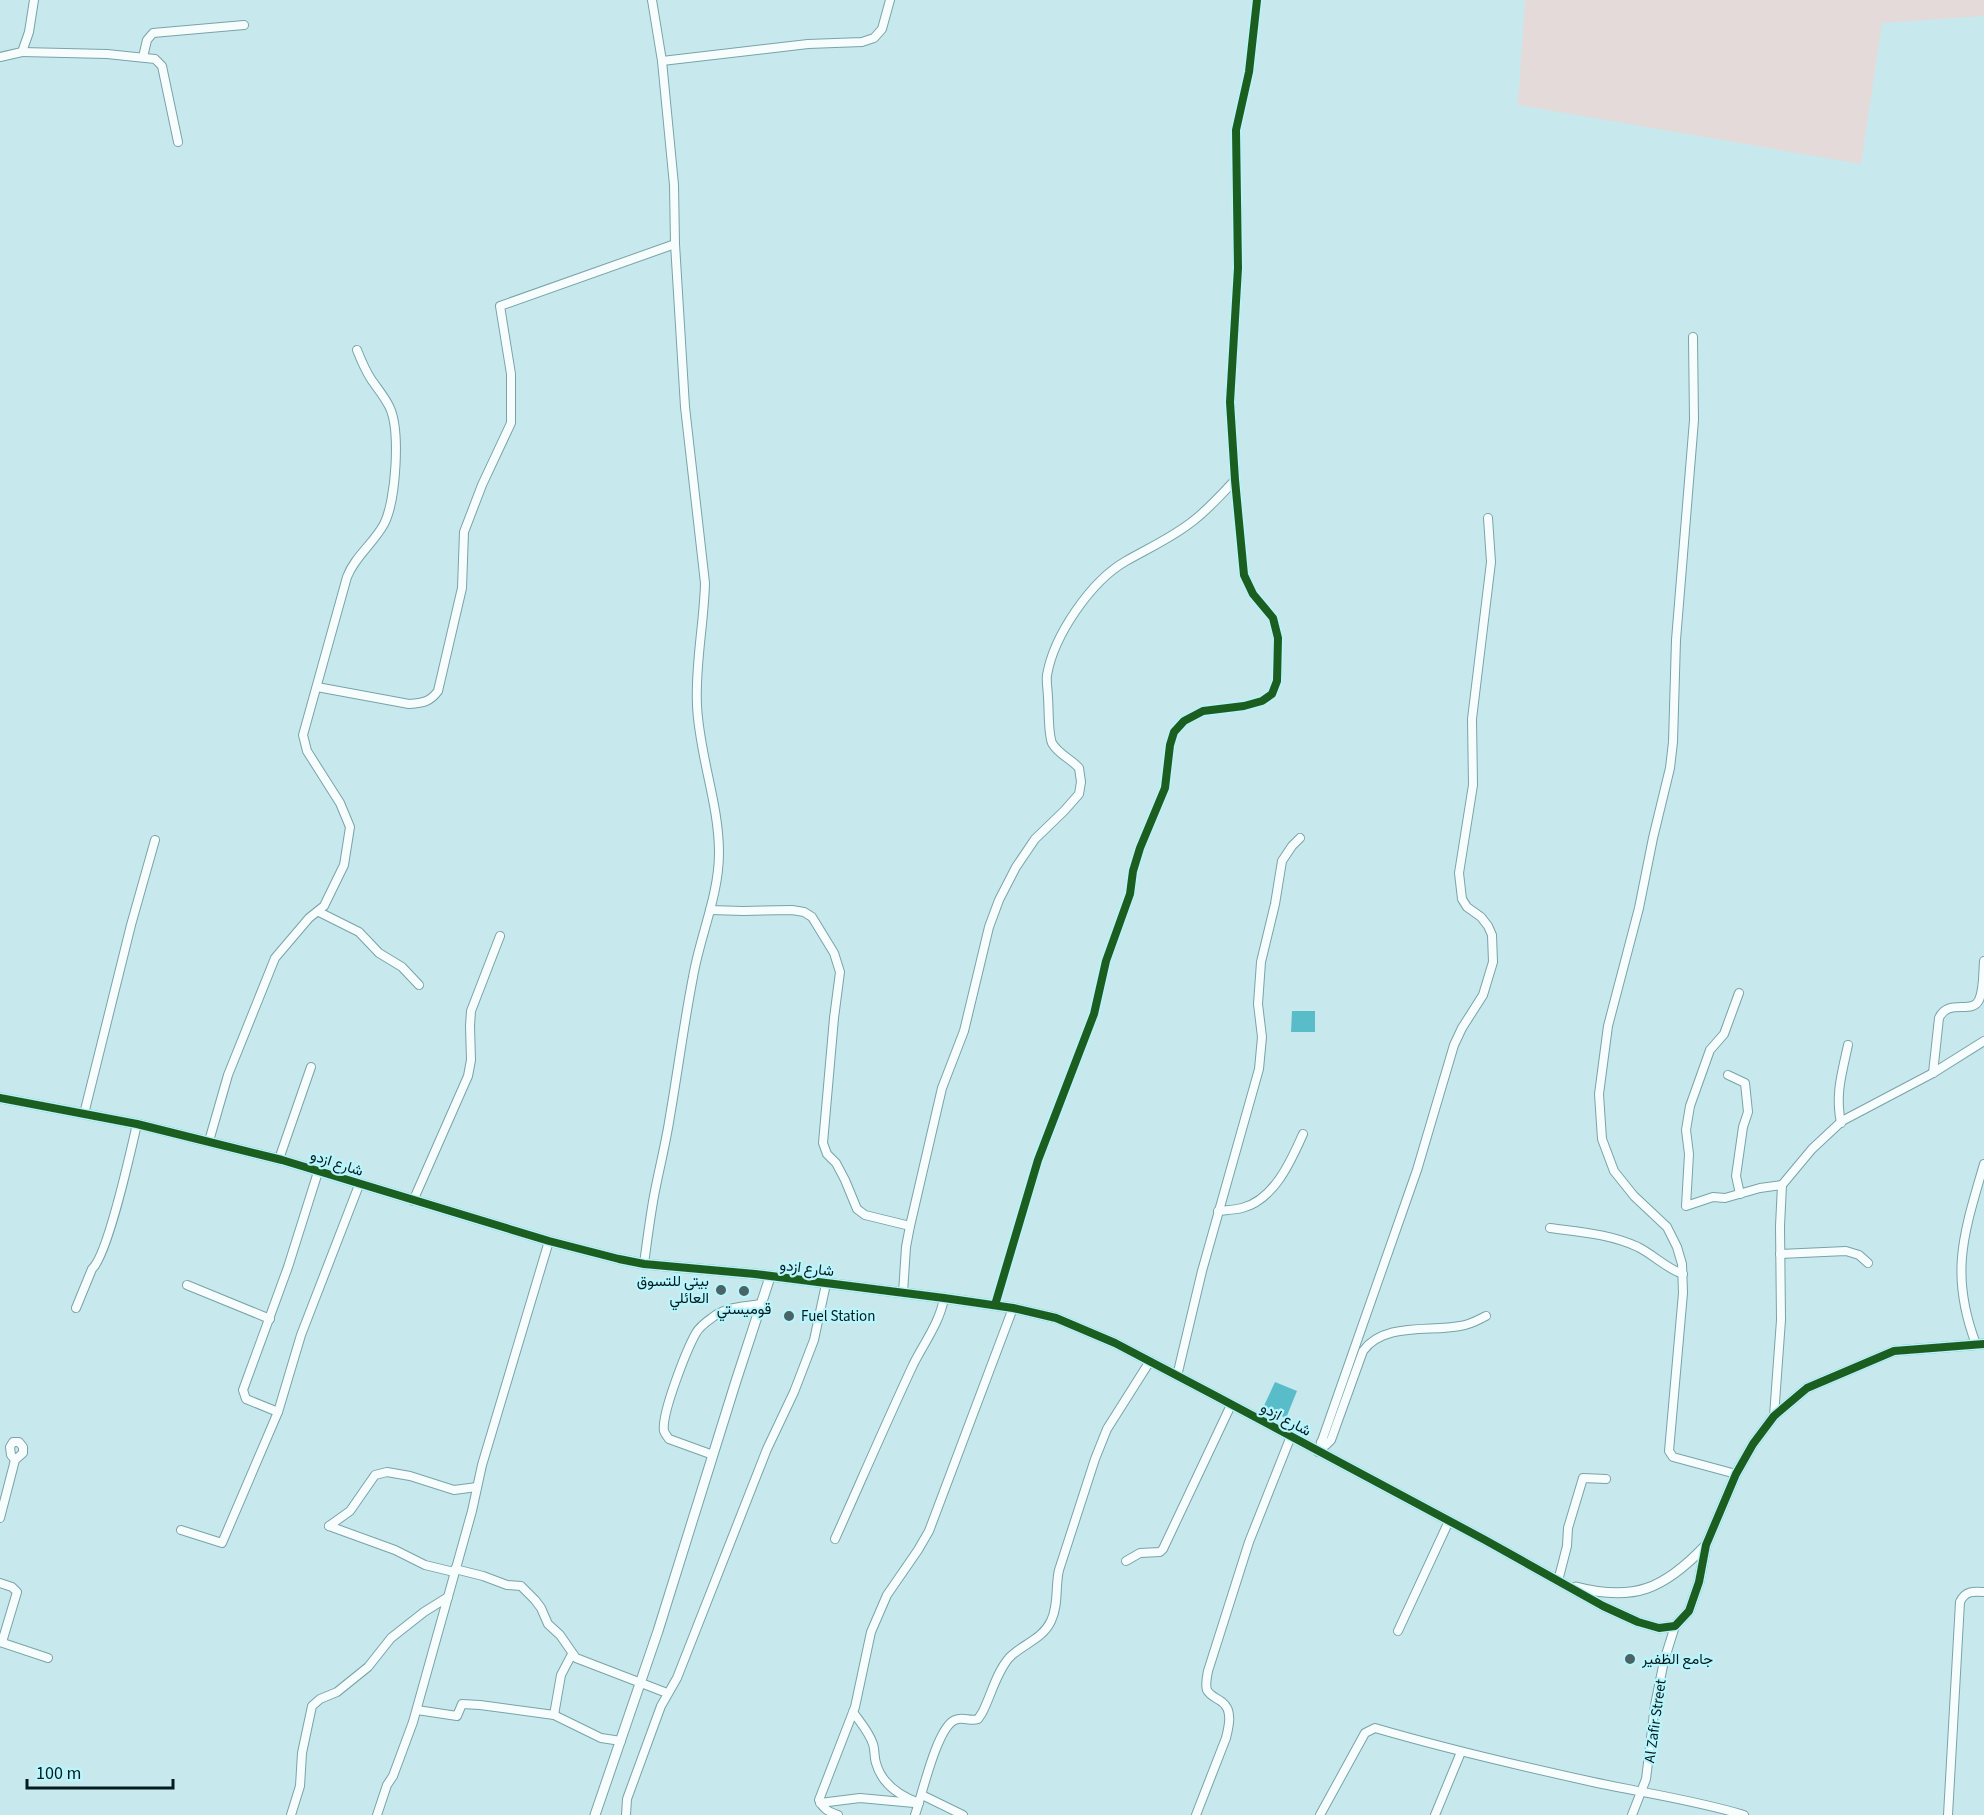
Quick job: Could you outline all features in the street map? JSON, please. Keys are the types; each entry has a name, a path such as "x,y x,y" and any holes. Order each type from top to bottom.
{"street":[{"path":"22,52 29,32 34,0"},
{"path":"644,1264 654,1197 670,1119 685,1015 698,951 716,884 719,854 697,707 696,671 704,611 705,583 685,407 675,244 674,185 662,61 652,0"},
{"path":"662,61 808,44 862,42 874,38 882,29 890,0"},
{"path":"995,1305 1038,1160 1094,1014 1106,961 1130,894 1140,848 1165,789 1170,745 1174,732 1184,721 1203,711 1244,706 1262,701 1272,694 1277,681 1278,638 1273,618 1252,594 1245,575 1230,402 1238,268 1236,130 1249,72 1257,0"},
{"path":"143,57 147,40 153,33 244,25"},
{"path":"0,57 22,52 107,54 155,59 162,66 178,142"},
{"path":"317,687 409,704 424,703 432,699 438,691 462,588 464,532 482,485 511,423 511,374 500,306 675,244"},
{"path":"1693,337 1694,420 1676,640 1670,768 1653,838 1640,908 1608,1026 1599,1094 1602,1139 1608,1157 1623,1184 1667,1227 1677,1247 1683,1274 1669,1451 1673,1457 1736,1474"},
{"path":"209,1141 228,1075 275,958 309,918 319,912 329,899 344,865 350,827 340,803 307,752 303,735 351,566 377,536 385,522 391,507 395,485 395,437 390,408 369,377 357,350"},
{"path":"903,1293 906,1247 942,1088 964,1031 989,927 999,900 1016,867 1035,839 1079,794 1081,782 1079,768 1059,752 1051,739 1047,676 1054,654 1085,597 1104,577 1188,525 1235,480"},
{"path":"1320,1447 1417,1170 1454,1045 1483,995 1493,962 1492,935 1481,917 1467,907 1462,899 1458,873 1473,785 1472,719 1491,562 1488,518"},
{"path":"1178,1376 1218,1211 1258,1070 1262,1037 1258,1004 1261,962 1275,904 1280,871 1287,853 1300,838"},
{"path":"84,1114 131,925 155,840"},
{"path":"710,910 804,912 812,917 819,928 834,953 840,972 829,1071 823,1143 825,1150 836,1163 857,1209 865,1215 910,1226"},
{"path":"319,912 365,936 379,953 402,967 419,985"},
{"path":"413,1201 468,1076 471,1060 471,1011 500,936"},
{"path":"1933,1073 1941,1012 1947,1008 1971,1006 1978,1003 1984,961"},
{"path":"1739,993 1724,1034 1710,1050 1690,1106 1686,1130 1689,1154 1686,1206 1713,1197 1725,1198 1782,1185"},
{"path":"1774,1416 1781,1320 1782,1185 1797,1165 1841,1123 1933,1073 1984,1041"},
{"path":"1841,1123 1838,1092 1848,1045"},
{"path":"279,1159 311,1067"},
{"path":"1728,1075 1745,1083 1748,1112 1743,1127 1736,1176 1740,1194"},
{"name":"شارع ازدو","path":"0,1098 137,1124 279,1159 590,1253 644,1264 995,1305 1056,1318 1150,1361 1291,1436 1320,1447 1603,1606 1649,1626 1666,1628 1675,1626"},
{"path":"76,1308 105,1245 137,1124"},
{"path":"1218,1211 1242,1208 1259,1201 1272,1189 1294,1154 1303,1134"},
{"path":"1675,1626 1685,1617 1695,1599 1706,1545 1736,1474 1753,1444 1774,1416 1807,1388 1894,1351 1980,1344 1966,1317 1961,1288 1962,1249 1984,1164"},
{"path":"278,1412 246,1399 243,1390 270,1319 318,1172"},
{"path":"181,1530 222,1543 278,1412 301,1335 359,1185"},
{"path":"1550,1228 1588,1232 1615,1238 1641,1249 1683,1274"},
{"path":"377,1815 387,1785 405,1749 417,1710 472,1511 482,1465 549,1241"},
{"path":"1780,1254 1846,1251 1859,1255 1868,1263"},
{"path":"595,1815 640,1683 770,1277"},
{"path":"626,1815 627,1799 661,1706 677,1678 768,1449 798,1383 814,1340 826,1284"},
{"path":"187,1285 270,1319"},
{"path":"835,1539 914,1362 937,1320 944,1298"},
{"path":"713,1455 669,1439 664,1431 665,1416 684,1357 701,1326 715,1315 762,1304"},
{"path":"820,1803 821,1793 853,1712 871,1632 886,1595 929,1531 1014,1308"},
{"path":"1320,1447 1331,1440 1363,1351 1371,1342 1385,1335 1401,1332 1461,1326 1486,1316"},
{"path":"915,1815 942,1731 946,1725 962,1718 975,1721 978,1719 1007,1660 1042,1634 1052,1619 1056,1609 1059,1570 1095,1459 1107,1429 1150,1361"},
{"path":"1126,1561 1140,1552 1160,1552 1163,1549 1231,1405"},
{"path":"1197,1815 1226,1738 1229,1724 1229,1712 1224,1703 1207,1690 1208,1671 1249,1542 1291,1436"},
{"path":"0,1518 15,1460"},
{"path":"477,1487 454,1490 410,1476 387,1472 375,1475 350,1511 329,1526 395,1550 425,1566 483,1576 507,1585 521,1586 541,1608 548,1624 560,1635 572,1654 581,1661 667,1693"},
{"path":"1606,1479 1583,1478 1568,1528 1562,1583 1604,1594 1637,1592 1673,1574 1691,1561 1706,1545"},
{"path":"1398,1631 1449,1521"},
{"path":"0,1582 17,1592 1,1642 48,1658"},
{"path":"1948,1815 1960,1602 1969,1592 1984,1592"},
{"path":"291,1815 300,1786 302,1754 312,1706 320,1699 337,1692 368,1667 392,1638 424,1612 448,1597"},
{"name":"Al Zafir Street","path":"1632,1815 1649,1766 1655,1705 1664,1661 1675,1626"},
{"path":"554,1715 561,1676 572,1654"},
{"path":"417,1710 457,1716 462,1704 554,1715 601,1737 621,1741"},
{"path":"853,1712 866,1730 873,1745 876,1764 887,1783 901,1796 920,1799 960,1815"},
{"path":"1320,1815 1365,1733 1369,1729 1376,1728 1461,1752 1709,1805 1744,1815"},
{"path":"1435,1815 1461,1752"},
{"path":"820,1803 860,1798 903,1804 920,1799"},
{"path":"820,1803 828,1811 838,1815"}],"shaded area":[{"path":"1525,0 1984,0 1984,16 1882,23 1861,164 1518,105"}],"water":[{"path":"1292,1011 1315,1011 1315,1032 1291,1032"},
{"path":"1275,1382 1297,1391 1286,1418 1263,1408"}],"cycle path":[{"path":"995,1305 1038,1160 1094,1014 1106,961 1130,894 1133,871 1140,848 1165,788 1170,745 1174,732 1184,721 1203,711 1244,706 1262,701 1272,694 1277,681 1278,638 1273,618 1253,594 1244,575 1230,402 1238,268 1236,130 1249,72 1257,0"},
{"path":"0,1098 137,1124 282,1160 549,1241 619,1259 644,1264 755,1274 944,1298 1013,1308 1056,1318 1115,1343 1212,1394 1603,1606 1638,1622 1659,1628 1675,1626 1689,1611 1699,1582 1706,1545 1736,1474 1753,1444 1774,1416 1807,1388 1894,1351 1984,1344"}],"place":[{"name":"بيتي للتسوق العائلي","path":"721,1290"},
{"name":"قوميستي","path":"744,1291"},
{"name":"Fuel Station","path":"789,1316"},
{"name":"جامع الظفير","path":"1630,1659"}]}
